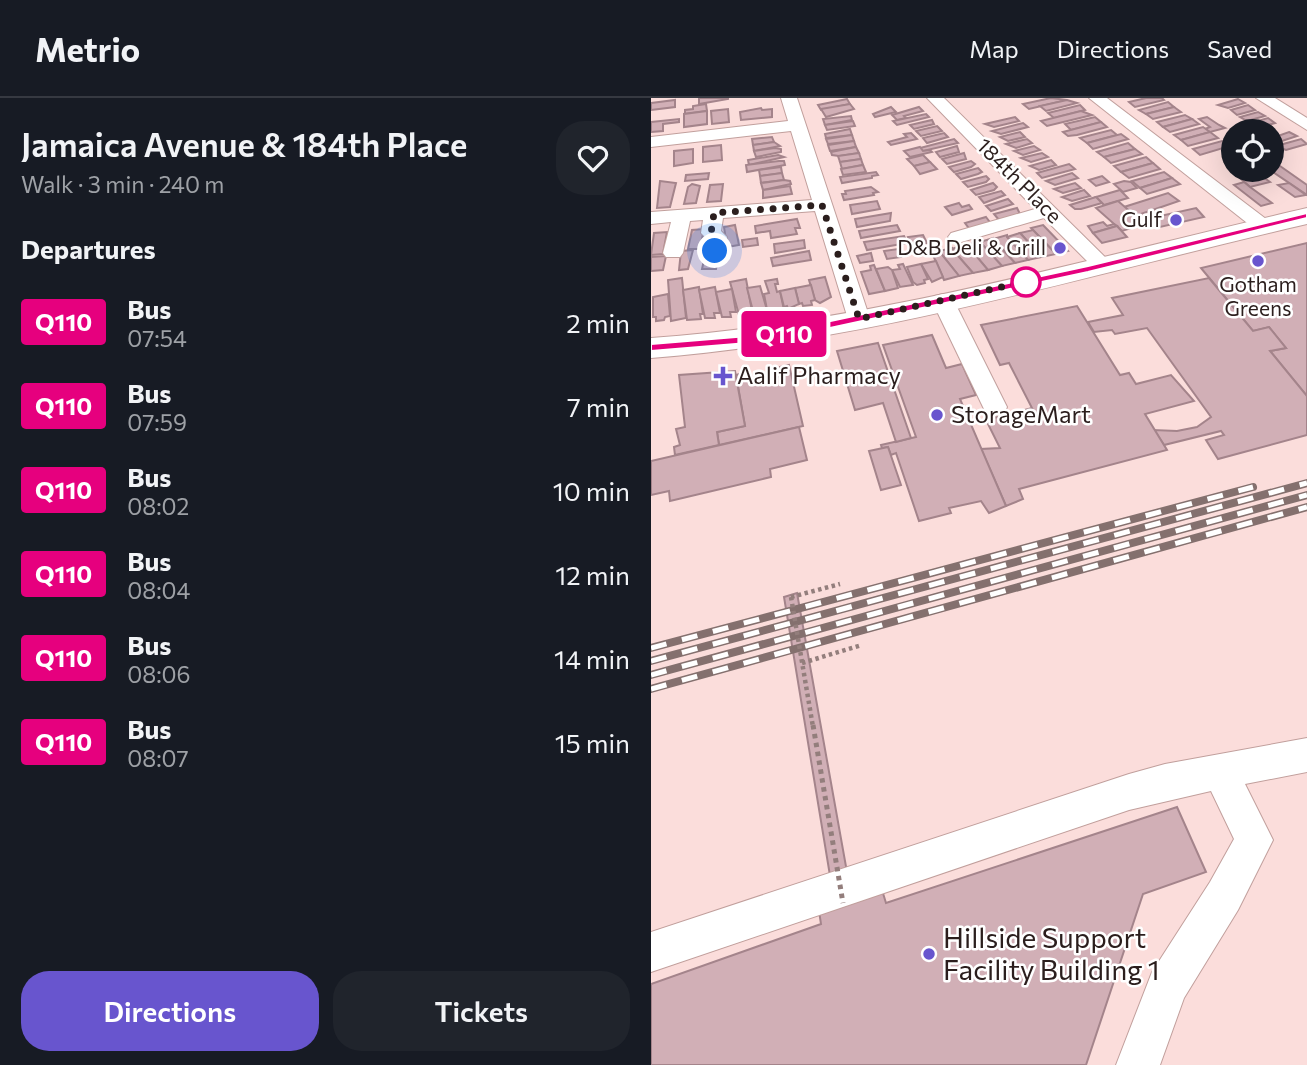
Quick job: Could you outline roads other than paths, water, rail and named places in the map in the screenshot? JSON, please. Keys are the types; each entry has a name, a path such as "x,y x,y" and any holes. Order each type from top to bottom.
{"main road":[{"path":"651,348 748,340 858,313 943,301 1307,216"}],"street":[{"path":"789,98 858,313"},
{"name":"184th Place","path":"935,98 1102,265"},
{"path":"1097,98 1263,226"},
{"path":"1264,98 1307,125"},
{"path":"651,142 797,125"},
{"path":"651,218 822,205"},
{"path":"958,237 1048,211"},
{"path":"714,213 711,233 717,237 715,251"},
{"path":"673,253 682,215"},
{"path":"943,301 995,407"},
{"path":"651,952 1129,792 1307,755"},
{"path":"1138,1065 1167,987 1224,896 1254,840 1220,771"}],"railway":[{"path":"651,661 1307,483"},
{"path":"651,648 1253,487"},
{"path":"651,675 1307,495"},
{"path":"651,689 1307,507"}],"place":[{"name":"Gulf","path":"1176,220"},
{"name":"D&B Deli & Grill","path":"1060,248"},
{"name":"Gotham Greens","path":"1258,261"},
{"name":"Aalif Pharmacy","path":"723,376"},
{"name":"StorageMart","path":"937,415"},
{"name":"Hillside Support Facility Building 1","path":"929,954"}]}
